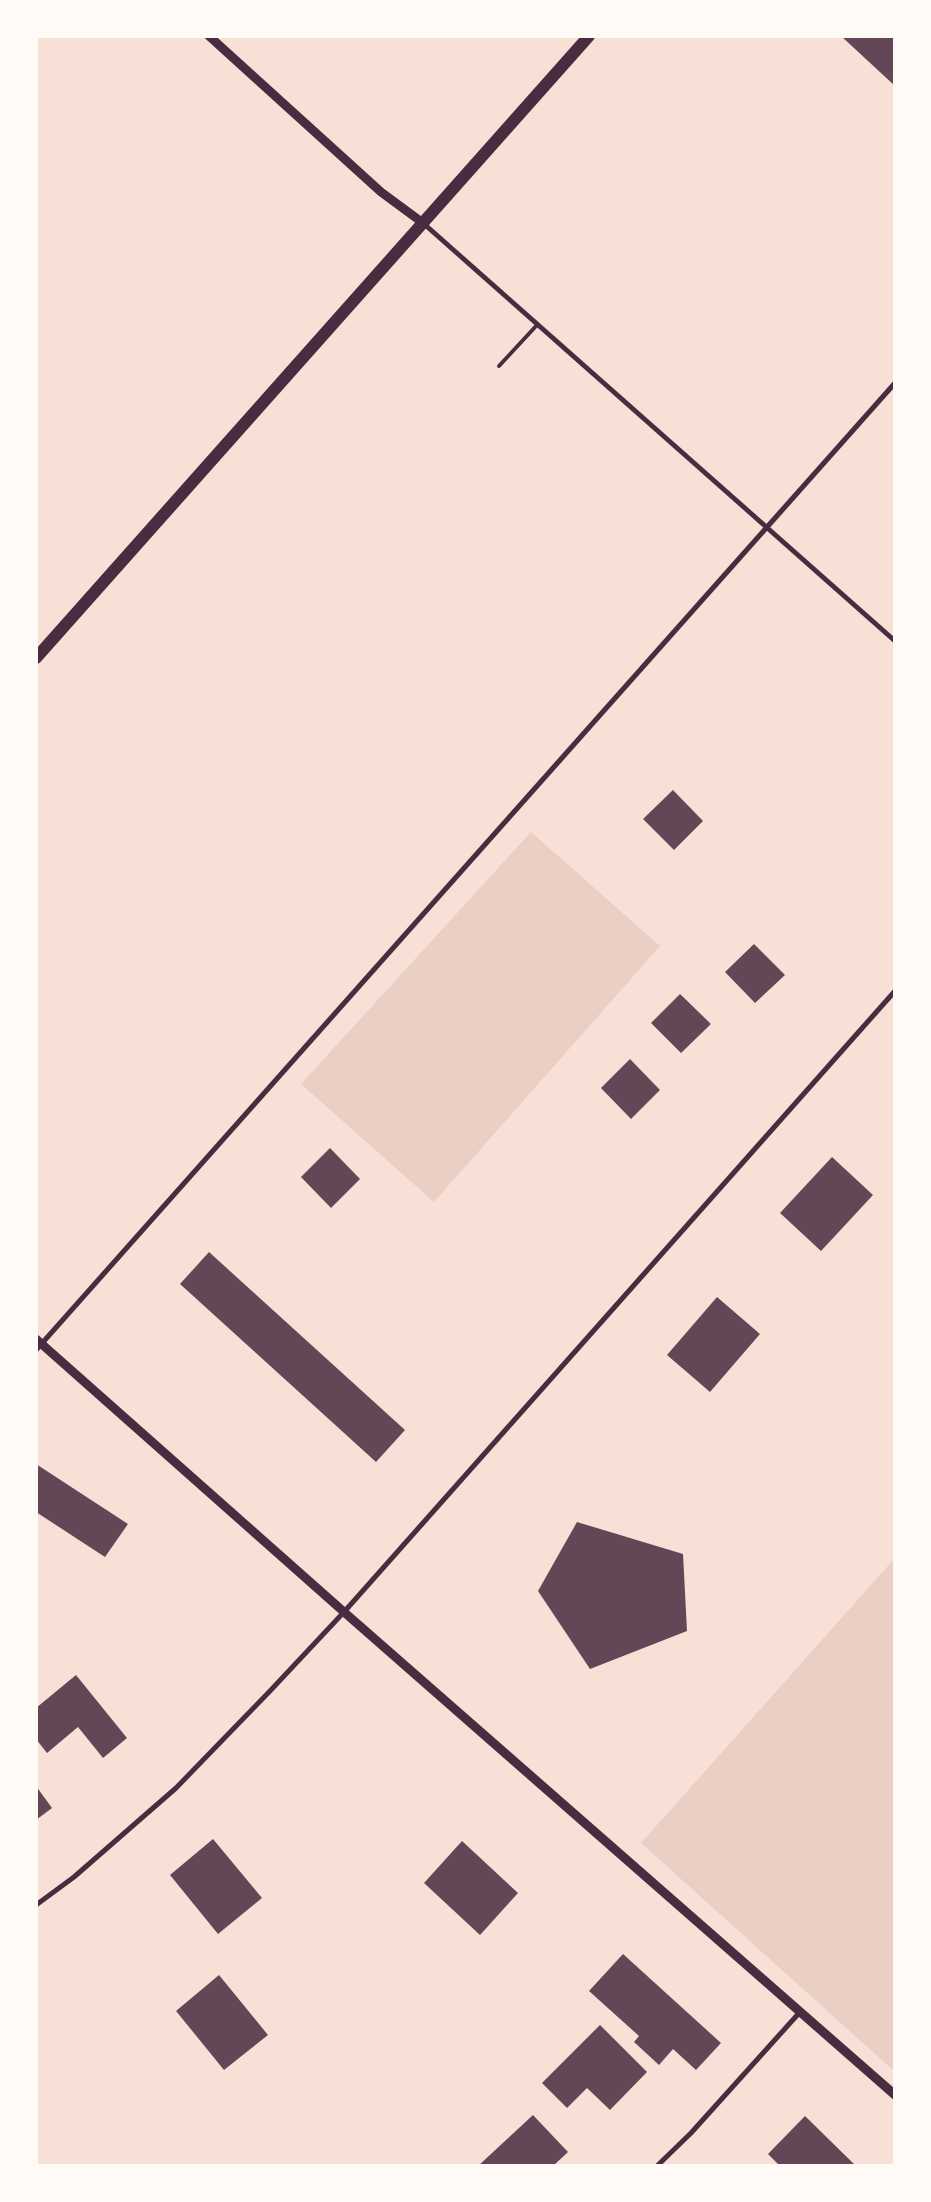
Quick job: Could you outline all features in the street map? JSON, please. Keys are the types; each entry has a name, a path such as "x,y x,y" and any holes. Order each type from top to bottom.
{"main road":[{"path":"36,658 589,36"}],"street":[{"path":"209,36 381,192 423,223 536,325 895,640"},
{"path":"895,383 38,1344 895,2095"},
{"path":"36,1905 74,1877 176,1788 344,1612 895,991"},
{"path":"657,2166 691,2133 800,2012"}],"lane":[{"path":"499,366 536,325"}],"shaded area":[{"path":"531,832 660,946 434,1202 301,1084"},
{"path":"895,1558 895,2072 641,1843"}],"building":[{"path":"841,36 895,36 895,86"},
{"path":"673,790 703,821 674,850 643,819"},
{"path":"754,944 785,975 755,1003 725,972"},
{"path":"680,994 711,1024 681,1053 651,1023"},
{"path":"630,1059 660,1090 631,1119 601,1088"},
{"path":"330,1148 360,1179 331,1208 301,1177"},
{"path":"832,1157 873,1195 821,1251 780,1213"},
{"path":"209,1252 405,1430 376,1462 180,1284"},
{"path":"717,1297 760,1334 710,1392 667,1355"},
{"path":"36,1464 128,1524 105,1557 36,1512"},
{"path":"577,1522 683,1554 687,1631 590,1669 538,1591"},
{"path":"76,1675 127,1738 103,1758 78,1727 47,1753 36,1739 36,1708"},
{"path":"36,1786 52,1808 36,1820"},
{"path":"213,1839 262,1898 218,1934 170,1875"},
{"path":"462,1841 518,1893 480,1935 424,1883"},
{"path":"623,1954 721,2043 696,2070 673,2049 659,2065 634,2042 639,2036 589,1991"},
{"path":"219,1975 268,2035 224,2070 176,2011"},
{"path":"600,2025 647,2072 610,2110 587,2088 567,2108 542,2083"},
{"path":"533,2115 568,2152 553,2166 478,2166"},
{"path":"805,2116 856,2166 780,2166 768,2154"}]}
